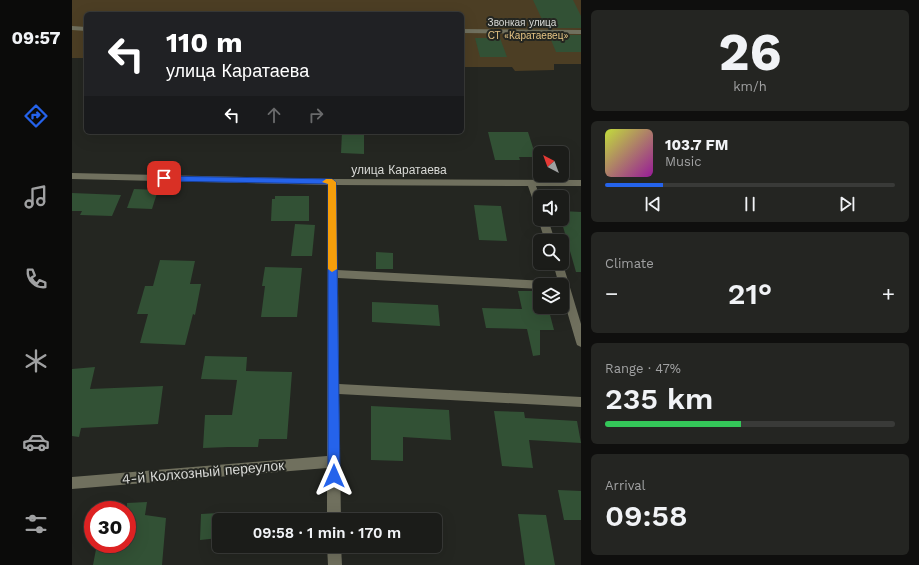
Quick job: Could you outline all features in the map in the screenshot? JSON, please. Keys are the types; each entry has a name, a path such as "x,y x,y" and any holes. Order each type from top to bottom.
{"street":[{"path":"72,28 84,28"},
{"name":"Звонкая улица","path":"464,31 581,32"},
{"name":"улица Каратаева","path":"72,176 332,182 581,183"},
{"path":"332,182 334,513"},
{"path":"531,183 533,190"},
{"path":"332,274 533,284"},
{"path":"569,302 581,342"},
{"path":"333,388 581,402"},
{"name":"4-й Колхозный переулок","path":"72,483 334,461"},
{"path":"334,553 335,565"}],"green space":[{"name":"СТ «Каратаевец»","path":"72,0 581,0 581,64 554,64 554,70 515,71 512,67 464,67 464,12 84,12 84,58 72,58"}],"building":[{"path":"533,0 573,0 581,16 581,28 546,28"},
{"path":"549,35 581,35 581,52 556,52"},
{"path":"475,38 500,38 507,57 480,57"},
{"path":"488,132 528,132 533,148 533,157 519,157 520,160 495,160"},
{"path":"342,134 364,134 364,154 341,153"},
{"path":"134,189 158,190 152,209 127,208"},
{"path":"72,193 121,195 112,216 80,215 82,211 72,211"},
{"path":"275,196 309,196 309,221 271,221 272,199 275,199"},
{"path":"474,205 501,206 507,241 479,240"},
{"path":"569,211 581,212 581,272 576,272 569,248 569,234 565,234 563,226 569,226"},
{"path":"295,224 315,225 312,256 291,256"},
{"path":"376,252 393,253 393,269 376,269"},
{"path":"160,260 195,261 190,284 201,284 195,315 193,314 185,345 140,343 148,314 137,314 145,286 153,286"},
{"path":"265,267 302,268 297,317 261,317 265,286 262,286"},
{"path":"518,291 533,291 533,314 550,314 554,330 540,330 540,355 533,356 527,329 486,328 482,308 522,309"},
{"path":"372,302 438,305 440,326 372,322"},
{"path":"205,356 247,357 246,371 292,372 287,439 259,439 258,447 203,448 205,415 232,415 237,380 201,379"},
{"path":"95,367 90,389 163,386 158,424 81,428 79,437 72,436 72,369"},
{"path":"371,406 449,410 451,440 403,437 403,461 371,460"},
{"path":"494,411 524,412 525,418 577,421 581,443 529,440 533,468 502,466"},
{"path":"558,490 581,491 581,520 564,520"},
{"path":"147,502 145,515 166,518 162,565 93,565 95,553 136,553 136,503"},
{"path":"212,513 212,539 200,540 201,514"},
{"path":"518,514 546,515 555,565 525,565"}],"slow traffic":[{"path":"326,182 332,182 332,269"}],"route":[{"path":"164,178 332,182 334,476"}]}
